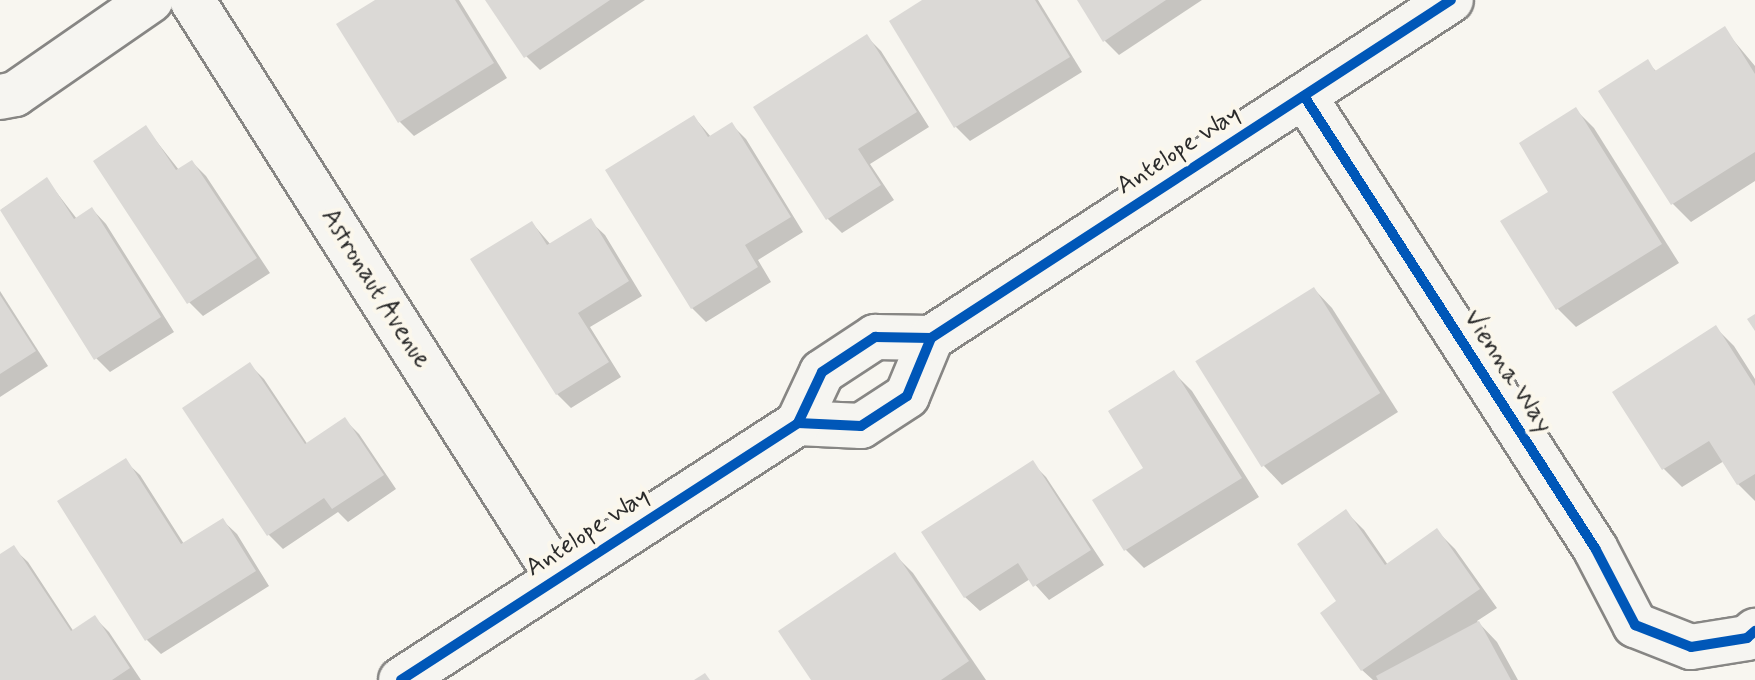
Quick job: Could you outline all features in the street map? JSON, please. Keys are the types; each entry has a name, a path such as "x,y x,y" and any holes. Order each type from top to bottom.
{"street":[{"path":"0,97 15,94 151,0"},
{"name":"Astronaut Avenue","path":"192,0 558,578"},
{"name":"Antelope Way","path":"931,338 1451,0"},
{"name":"Vienna Way","path":"1304,96 1595,548 1635,625 1691,647 1747,638 1755,631"},
{"path":"875,337 931,338 907,396 861,426 798,423 822,372 875,337"},
{"name":"Antelope Way","path":"401,680 798,423"}],"building":[{"path":"375,0 455,0 494,63 398,123 336,24"},
{"path":"485,0 610,0 524,58"},
{"path":"922,0 1035,0 1070,57 954,128 889,21"},
{"path":"1077,0 1166,0 1103,42"},
{"path":"1725,26 1755,74 1755,152 1671,205 1598,91 1648,59 1655,71"},
{"path":"867,34 917,112 858,149 881,185 826,220 753,107"},
{"path":"1576,107 1662,244 1556,310 1500,221 1548,192 1519,143"},
{"path":"694,115 708,137 732,122 791,217 745,245 758,267 691,309 605,170"},
{"path":"146,125 176,170 192,160 257,258 187,304 93,161"},
{"path":"47,177 74,219 92,207 161,317 94,360 0,210"},
{"path":"591,218 629,281 578,313 609,362 556,395 470,259 532,221 547,245"},
{"path":"1314,287 1380,393 1262,467 1195,361"},
{"path":"0,295 36,351 0,374"},
{"path":"1755,314 1755,331 1747,319"},
{"path":"1716,325 1755,386 1755,474 1737,485 1709,441 1662,470 1612,392"},
{"path":"250,362 305,444 345,417 384,475 332,509 324,498 267,536 182,408"},
{"path":"1174,370 1242,478 1124,551 1092,500 1143,468 1108,411"},
{"path":"126,458 181,544 223,518 256,571 145,641 57,501"},
{"path":"1033,460 1091,550 1033,587 1018,563 964,598 921,532"},
{"path":"1346,509 1385,565 1437,528 1480,589 1361,671 1320,613 1336,601 1297,544"},
{"path":"14,545 71,631 95,615 130,668 112,680 0,680 0,554"},
{"path":"895,552 969,661 941,680 811,680 778,631"},
{"path":"1479,621 1511,680 1378,680 1376,676"},
{"path":"705,673 710,680 694,680"}],"cycle path":[{"path":"401,680 798,423 822,372 875,337 931,338 1451,0"},
{"path":"1304,96 1595,548 1635,625 1691,647 1747,638 1755,631"},
{"path":"798,423 861,426 907,396 931,338"}]}
